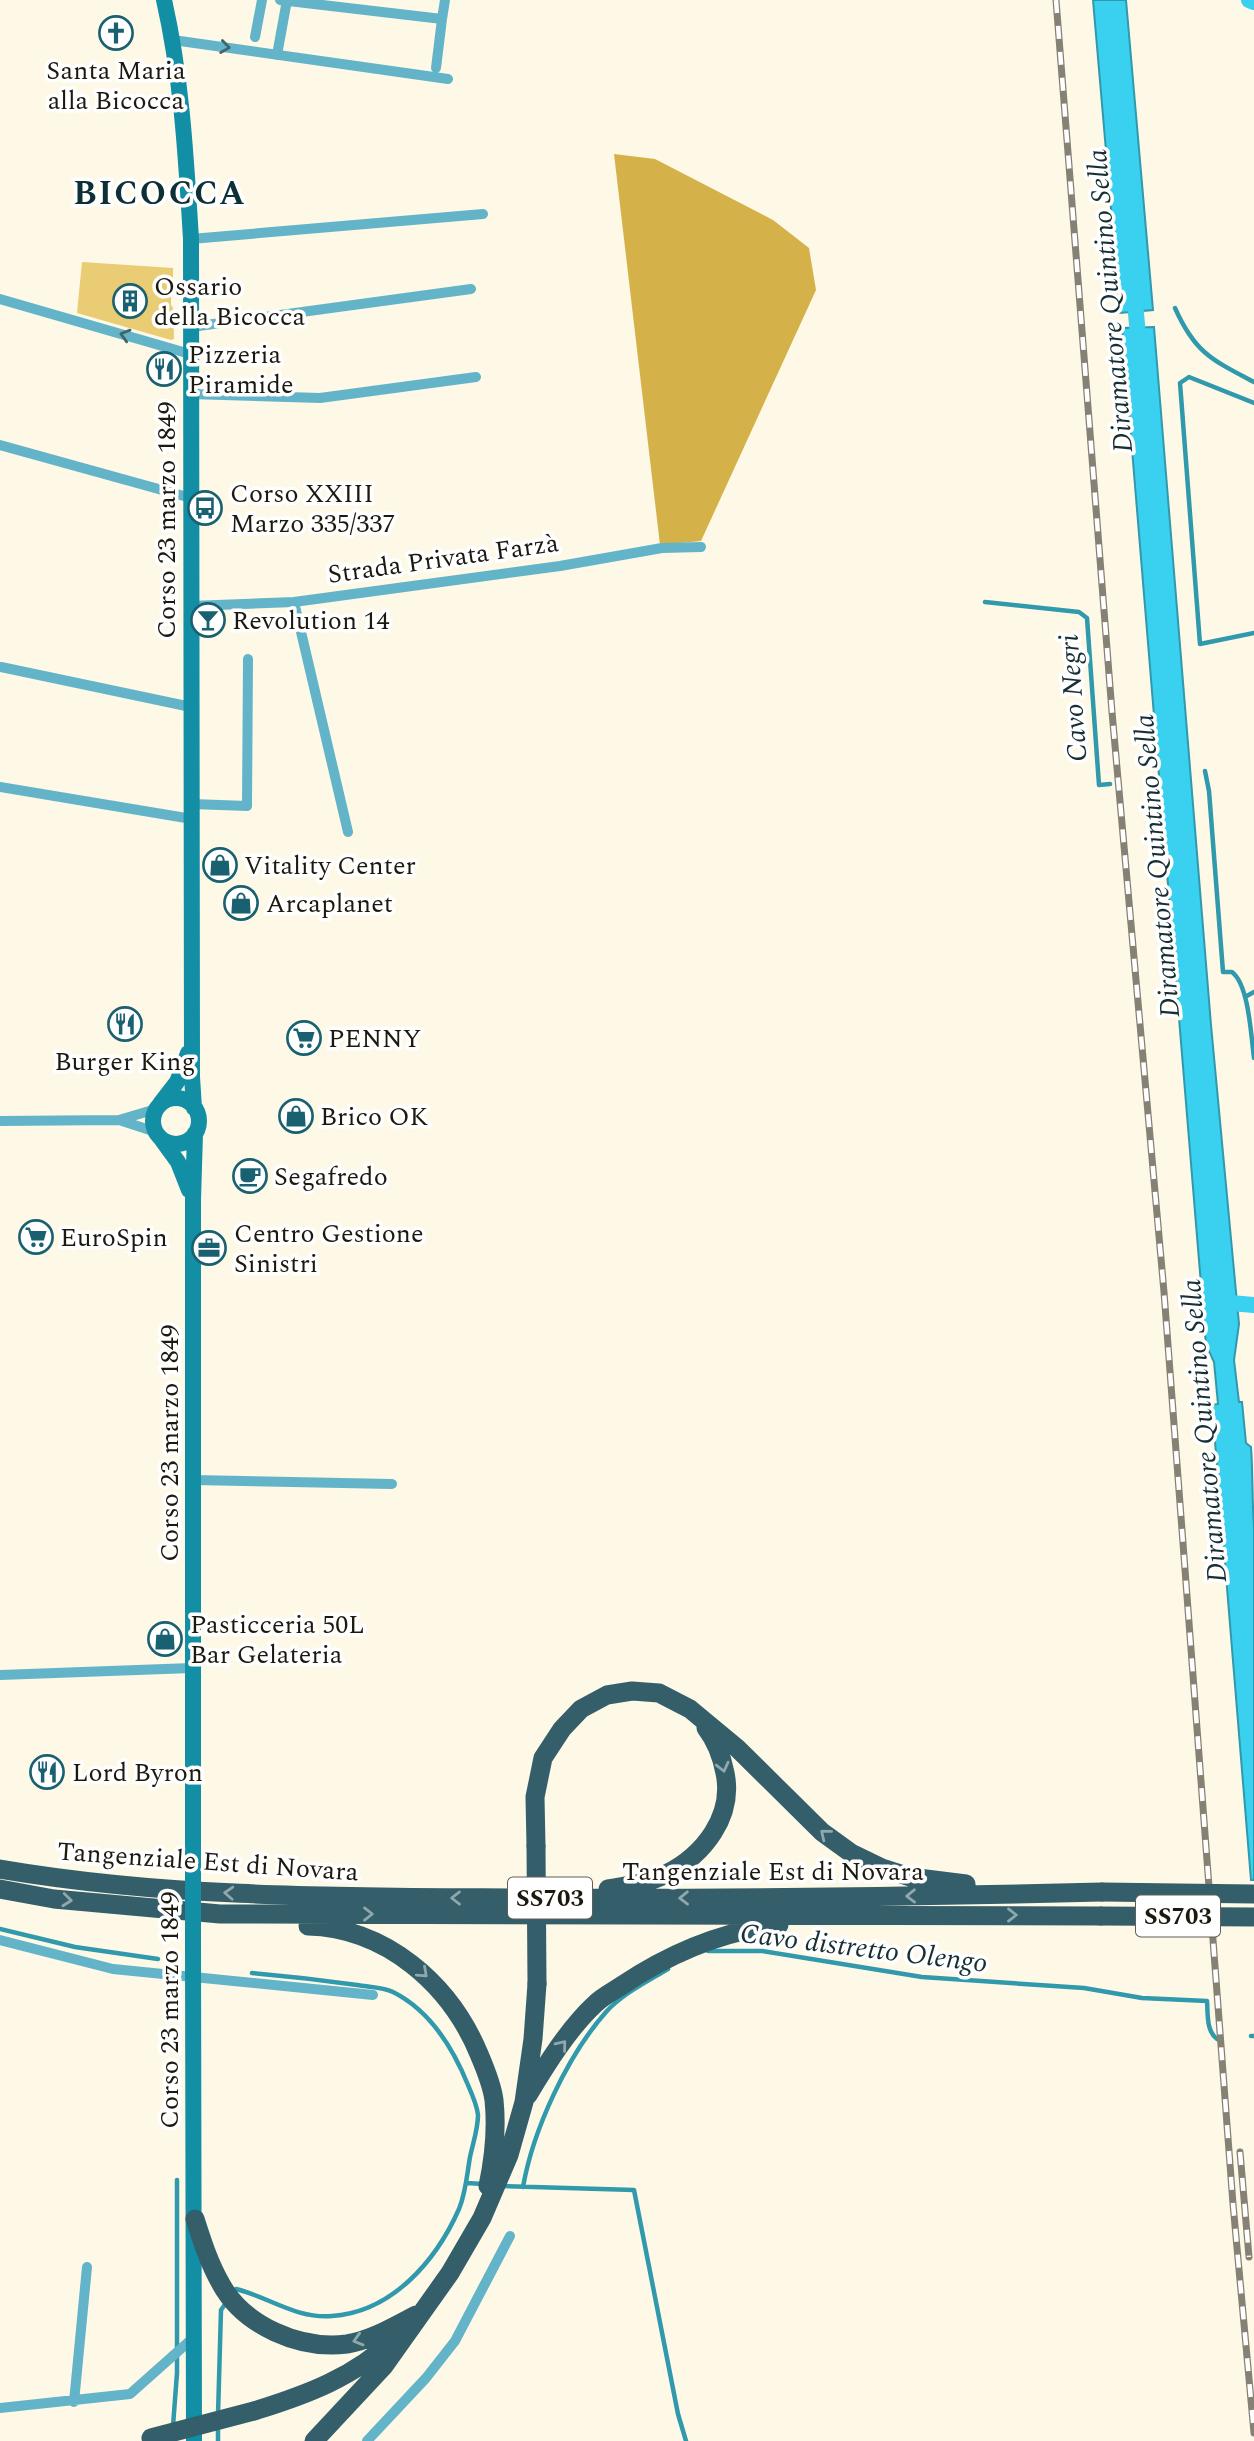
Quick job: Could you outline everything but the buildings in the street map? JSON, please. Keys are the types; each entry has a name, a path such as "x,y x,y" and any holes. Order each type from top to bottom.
{"highway":[{"name":"SS703","path":"314,2441 384,2366 450,2273 482,2218 493,2184 509,2155 524,2102 533,2039 537,1984 536,1797 543,1758 562,1729 581,1709 607,1695 632,1691 660,1693 690,1709 737,1748 822,1832 851,1853 882,1868 910,1877 947,1883 1102,1892"},
{"name":"SS703","path":"549,1898 631,1886 666,1874 695,1854 714,1832 726,1808 728,1789 724,1769 711,1735 690,1709"},
{"name":"Tangenziale Est di Novara","path":"0,1868 64,1880 230,1894 356,1897 961,1896 1102,1892 1254,1894"},
{"name":"Tangenziale Est di Novara","path":"0,1889 54,1899 220,1914 1254,1917"},
{"name":"SS703","path":"220,1914 276,1925 329,1926 350,1932 413,1964 432,1981 450,2001 470,2032 494,2098 493,2184"},
{"name":"SS703","path":"524,2102 551,2059 595,2003 636,1975 696,1944 755,1928 883,1914"},
{"name":"SS703","path":"195,2219 208,2260 230,2297 255,2320 270,2329 308,2343 348,2344 380,2334 421,2312"},
{"name":"SS703","path":"145,2440 307,2394 345,2375 382,2350 421,2312"}],"main road":[{"name":"Corso 23 marzo 1849","path":"164,0 173,40 184,127 191,239 194,1108"},
{"name":"Corso 23 marzo 1849","path":"158,1107 177,1082 192,1042"},
{"path":"180,1099 194,1108 198,1124 189,1140 177,1143 166,1141 157,1133 153,1123 158,1107 167,1100 180,1099"},
{"name":"Corso 23 marzo 1849","path":"157,1133 178,1162 192,1200"},
{"name":"Corso 23 marzo 1849","path":"194,2441 187,2343 195,2219 192,1200 195,1133"}],"street":[{"path":"255,37 262,0"},
{"path":"277,55 284,0 442,19"},
{"path":"436,68 445,0"},
{"path":"173,40 448,79"},
{"path":"191,239 483,214"},
{"path":"191,327 471,289"},
{"path":"0,299 190,354"},
{"path":"190,394 320,398 476,377"},
{"path":"0,445 191,498"},
{"name":"Strada Privata Farzà","path":"191,606 294,602 560,566 662,548 701,547"},
{"path":"294,602 348,832"},
{"path":"0,787 192,811 247,806 248,659"},
{"path":"1,667 191,707"},
{"path":"0,1121 119,1120 158,1107"},
{"path":"119,1120 157,1133"},
{"path":"193,1480 392,1484"},
{"path":"0,1675 192,1668"},
{"path":"0,1940 113,1969 373,1995"},
{"path":"367,2441 426,2378 455,2341 510,2236"},
{"path":"74,2402 87,2267"},
{"path":"0,2407 74,2402 130,2394 187,2343"}],"shaded area":[{"path":"614,154 655,159 773,220 809,248 816,290 701,541 660,545"},
{"path":"82,262 173,268 171,305 174,339 77,313"}],"water":[{"path":"1093,0 1126,0 1153,310 1120,313"},
{"path":"1154,327 1211,1025 1239,1324 1234,1360 1246,1443 1251,1447 1254,1527 1254,1880 1251,1880 1212,1405 1218,1404 1214,1362 1206,1345 1122,328"}],"waterway":[{"path":"1249,0 1254,2"},
{"name":"Diramatore Quintino Sella","path":"1134,292 1139,346"},
{"path":"1175,308 1190,335 1206,354 1254,382"},
{"path":"1254,403 1189,377 1180,383 1200,644 1254,633"},
{"name":"Cavo Negri","path":"985,602 1079,612 1087,618 1099,785 1110,784"},
{"path":"1205,771 1209,791 1223,972 1232,972 1238,979 1246,999 1254,1058"},
{"path":"1245,997 1254,992"},
{"path":"1219,1302 1254,1305"},
{"name":"Cavo distretto Olengo","path":"0,1929 75,1947 158,1959"},
{"name":"Cavo distretto Olengo","path":"708,1951 762,1951 922,1977 1084,1988 1142,1998 1207,2001 1209,2027 1217,2039"},
{"name":"Cavo distretto Olengo","path":"523,2187 543,2118 578,2050 612,2005 668,1969"},
{"name":"Cavo distretto Olengo","path":"233,2293 236,2289 295,2311 319,2316 354,2312 374,2305 392,2294 425,2265 459,2209 478,2120 473,2096 448,2044 419,2009 407,2000 380,1988 252,1973"},
{"path":"173,2426 177,2373 177,2180"},
{"name":"Cavo distretto Olengo","path":"467,2183 483,2184"},
{"name":"Cavo distretto Olengo","path":"503,2186 634,2190 678,2414 686,2441"},
{"name":"Cavo distretto Olengo","path":"218,2415 221,2310 226,2303"},
{"name":"Cavo distretto Olengo","path":"218,2428 218,2441"}],"railway":[{"path":"1056,0 1112,712 1164,1292 1233,2204 1254,2433"},
{"path":"1240,2152 1249,2257"}],"place":[{"name":"Santa Maria alla Bicocca","path":"116,33"},
{"name":"Ossario della Bicocca","path":"130,301"},
{"name":"Pizzeria Piramide","path":"164,369"},
{"name":"Corso XXIII Marzo 335/337","path":"205,508"},
{"name":"Revolution 14","path":"208,620"},
{"name":"Vitality Center","path":"220,865"},
{"name":"Arcaplanet","path":"241,903"},
{"name":"Burger King","path":"125,1024"},
{"name":"PENNY","path":"304,1038"},
{"name":"Brico OK","path":"296,1116"},
{"name":"Segafredo","path":"250,1176"},
{"name":"EuroSpin","path":"36,1237"},
{"name":"Centro Gestione Sinistri","path":"209,1248"},
{"name":"Pasticceria 50L Bar Gelateria","path":"165,1639"},
{"name":"Lord Byron","path":"47,1772"}],"district":[{"name":"BICOCCA","path":"160,192"}]}
